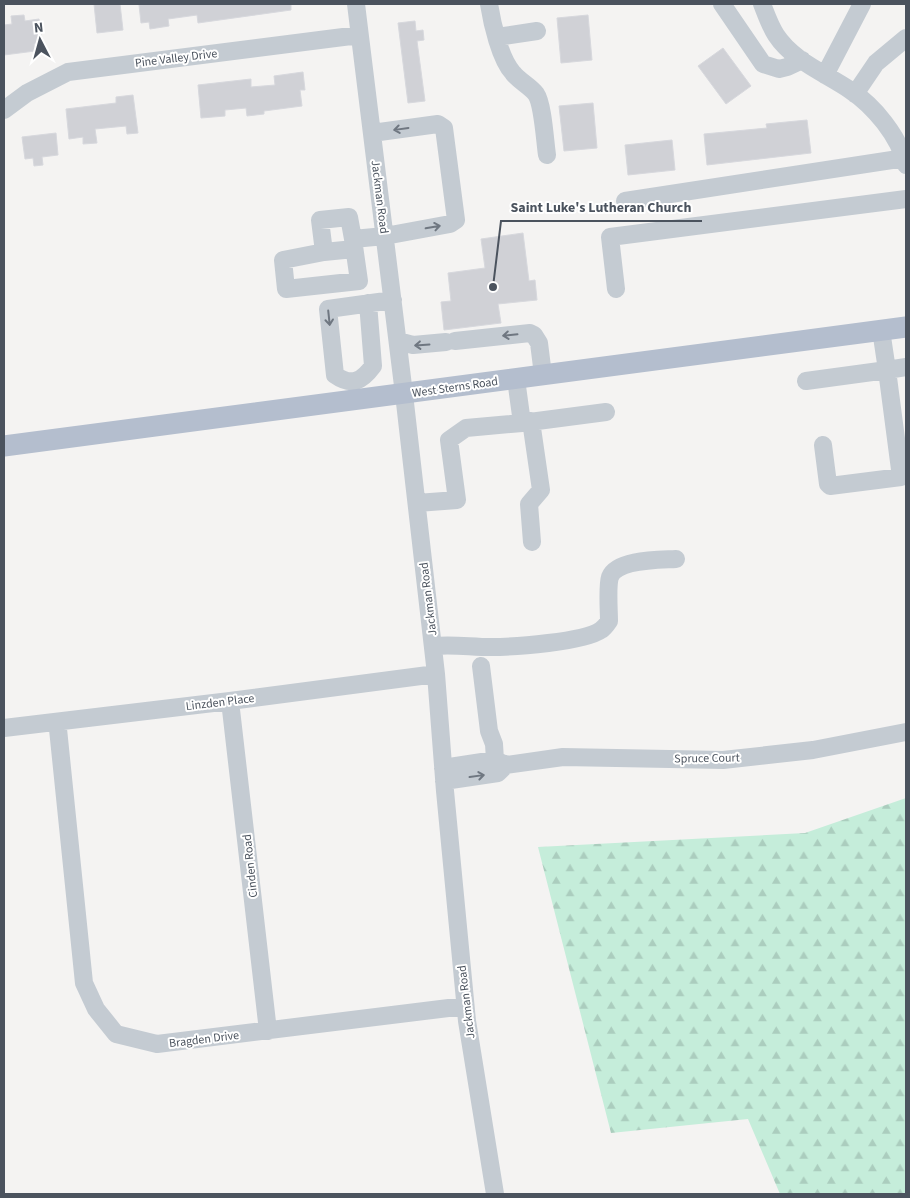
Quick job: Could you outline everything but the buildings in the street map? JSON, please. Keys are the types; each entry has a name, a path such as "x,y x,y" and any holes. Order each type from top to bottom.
{"main road":[{"name":"West Sterns Road","path":"4,446 906,327"}],"street":[{"name":"Jackman Road","path":"356,4 398,341 433,646 465,1006 495,1194"},
{"path":"489,4 500,48 512,72 537,95 547,155"},
{"path":"722,4 763,64 779,69 802,60"},
{"path":"625,201 905,162 896,141 867,103 802,60 776,36 762,4"},
{"path":"825,75 862,4"},
{"path":"497,37 537,31"},
{"name":"Pine Valley Drive","path":"4,110 27,93 68,72 359,34"},
{"path":"855,94 876,63 906,38"},
{"path":"324,252 320,220 349,217 354,244 359,280 286,289 283,260 324,252 354,244 385,236 454,222 456,217 444,128 438,124 372,133"},
{"path":"616,289 610,237 906,199"},
{"path":"368,303 393,300"},
{"path":"823,445 828,484 830,486 904,476 881,330"},
{"path":"398,341 413,346 530,333 534,335 539,343 543,375"},
{"path":"806,380 906,367"},
{"path":"516,379 541,490 529,504 532,542"},
{"path":"417,503 457,500 449,440 466,428 606,412"},
{"path":"433,646 453,644 490,647 509,646 570,640 601,630 609,621 610,577 617,568 634,563 676,559"},
{"path":"481,666 489,731 500,762"},
{"name":"Linzden Place","path":"4,728 436,674"},
{"name":"Cinden Road","path":"230,701 268,1031"},
{"name":"Bragden Drive","path":"56,722 84,983 96,1009 116,1034 157,1044 465,1006"},
{"name":"Spruce Court","path":"444,774 498,773 500,762 563,757 723,760 813,750 906,732"}],"green space":[{"path":"906,798 906,1194 780,1194 748,1119 611,1133 538,847 805,833"}],"place":[{"name":"Saint Luke's Lutheran Church","path":"493,287"}]}
